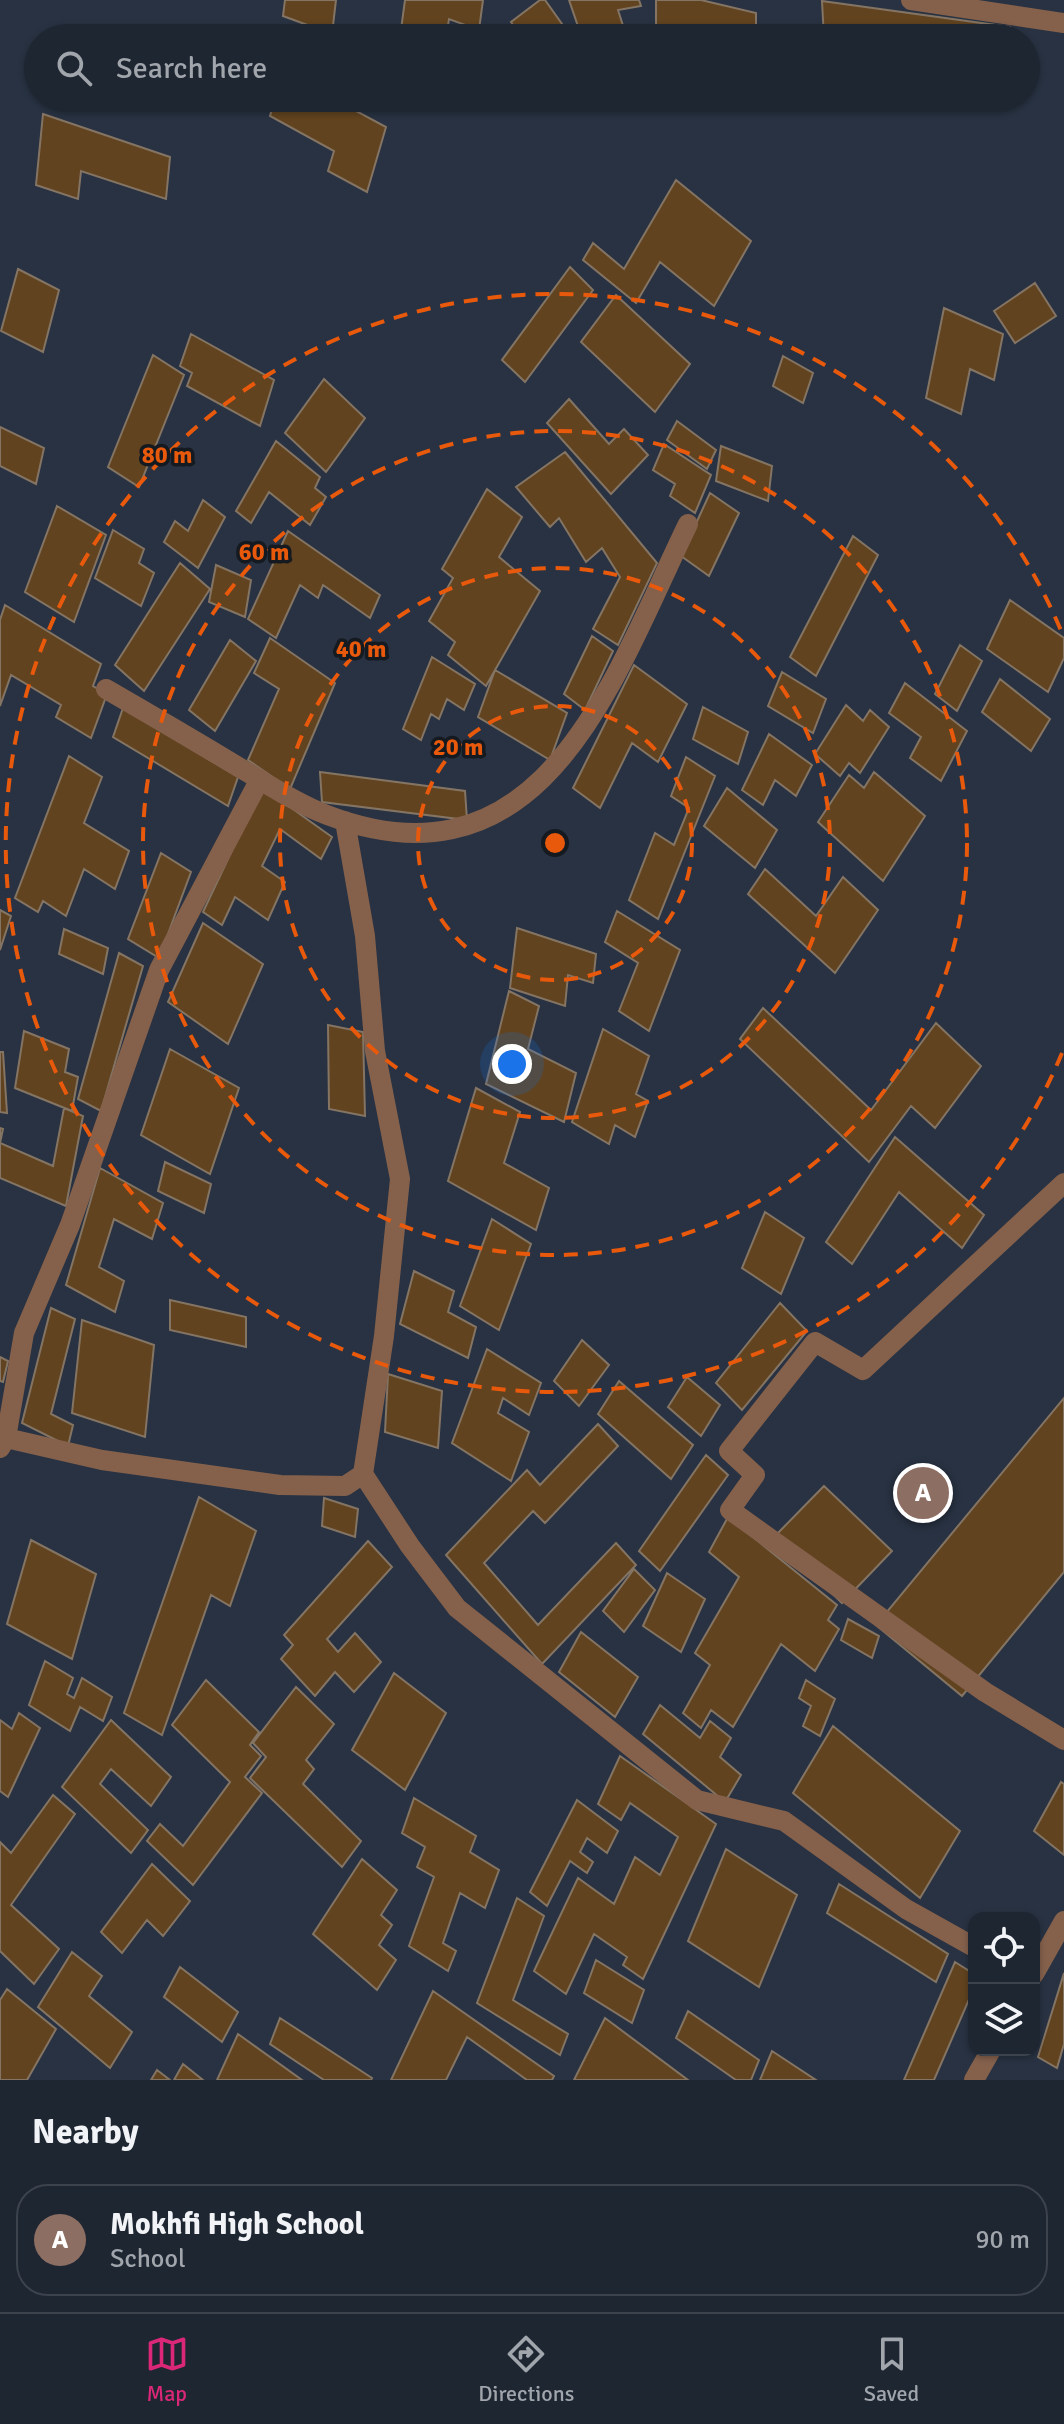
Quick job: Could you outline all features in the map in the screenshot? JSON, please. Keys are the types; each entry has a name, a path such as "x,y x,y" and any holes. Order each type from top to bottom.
{"street":[{"path":"911,0 1064,23"},
{"path":"106,689 325,814 374,830 420,832 466,828 522,798 559,765 598,709 688,524"},
{"path":"260,779 159,970 70,1225 24,1333 3,1443 280,1485 345,1486 363,1474"},
{"path":"345,821 365,936 375,1051 400,1179 384,1336 363,1474 410,1546 457,1608 697,1800 784,1821 906,1909 968,1944"},
{"path":"1064,1183 863,1370 815,1342 729,1451 755,1475 730,1510 985,1692 1064,1740"},
{"path":"1040,1963 1064,1921"},
{"path":"974,2080 988,2056"}],"building":[{"path":"285,0 336,0 333,24 305,24 283,16"},
{"path":"405,0 483,0 480,24 463,24 449,19 448,24 402,24"},
{"path":"540,0 545,0 562,24 512,24 511,22"},
{"path":"569,0 639,0 641,6 618,10 622,24 577,24"},
{"path":"656,0 701,0 756,13 756,24 656,24"},
{"path":"822,1 988,24 823,24"},
{"path":"271,112 358,112 386,127 367,192 328,171 334,151 270,116"},
{"path":"43,114 170,157 166,199 81,171 78,199 36,185"},
{"path":"676,180 751,241 714,306 660,262 636,303 583,260 593,243 624,269"},
{"path":"570,267 593,290 525,382 502,360"},
{"path":"18,269 59,290 43,352 1,331"},
{"path":"1035,283 1056,316 1015,343 994,311"},
{"path":"616,295 690,364 655,412 581,342"},
{"path":"944,308 1003,334 994,380 970,369 961,414 926,398"},
{"path":"191,334 274,380 260,426 187,386 192,373 180,366"},
{"path":"153,355 184,375 139,487 108,467"},
{"path":"783,356 813,373 803,403 773,386"},
{"path":"324,379 365,418 326,472 285,433"},
{"path":"569,399 609,444 624,429 648,455 611,494 547,423"},
{"path":"677,421 716,450 707,469 667,440"},
{"path":"0,427 44,448 36,484 0,466"},
{"path":"276,441 320,477 315,488 326,497 310,525 269,492 251,523 236,511"},
{"path":"664,444 711,475 695,513 670,496 675,484 653,470"},
{"path":"721,446 772,466 768,501 716,481"},
{"path":"565,452 657,563 618,645 593,629 620,577 602,548 586,562 559,518 550,527 516,487"},
{"path":"487,489 522,517 499,557 540,591 486,686 448,655 455,642 429,621 453,578 442,569"},
{"path":"710,493 739,513 709,576 681,556"},
{"path":"203,500 225,517 198,568 164,542 175,521 188,531"},
{"path":"57,506 106,535 74,622 25,592"},
{"path":"113,530 144,549 139,563 154,573 141,606 95,578"},
{"path":"288,531 380,595 370,618 323,585 318,598 300,585 276,638 248,619"},
{"path":"853,536 878,555 816,676 790,657"},
{"path":"180,563 210,589 144,691 115,665"},
{"path":"216,565 251,580 245,617 209,602"},
{"path":"1010,600 1064,638 1064,658 1048,692 987,649"},
{"path":"5,605 101,664 93,686 107,694 91,738 56,717 61,705 11,675 0,706 0,620"},
{"path":"592,636 613,651 585,710 564,694"},
{"path":"270,638 335,683 290,789 248,760 279,689 254,673"},
{"path":"230,640 256,661 215,731 189,710"},
{"path":"960,645 982,661 957,711 935,694"},
{"path":"432,657 475,684 464,710 447,699 439,719 431,714 421,740 403,729"},
{"path":"634,665 687,704 658,762 632,743 600,808 573,788"},
{"path":"495,670 567,713 550,760 478,717"},
{"path":"782,672 826,699 813,733 768,706"},
{"path":"1000,679 1050,719 1031,751 982,712"},
{"path":"905,683 967,731 941,781 910,758 921,737 889,713"},
{"path":"846,705 863,721 870,710 889,727 860,773 849,763 840,776 815,754"},
{"path":"703,707 748,732 738,764 693,739"},
{"path":"123,708 238,777 228,806 113,737"},
{"path":"769,734 812,765 796,796 775,780 763,805 742,790"},
{"path":"69,756 102,777 84,823 129,851 115,889 84,869 66,916 43,901 38,912 15,898"},
{"path":"686,757 715,776 658,919 629,900 655,833 674,845 689,808 671,796"},
{"path":"320,772 465,791 467,820 322,802"},
{"path":"874,772 925,816 883,881 818,822 849,775 864,788"},
{"path":"262,787 332,837 321,859 280,829 262,866 285,882 268,920 235,897 222,925 203,912"},
{"path":"727,788 777,830 755,868 704,826"},
{"path":"161,853 191,872 159,958 128,939"},
{"path":"765,869 816,916 843,877 878,910 835,973 748,894"},
{"path":"0,910 11,916 0,950"},
{"path":"617,911 680,950 649,1031 619,1011 638,963 605,942"},
{"path":"203,923 263,964 228,1044 168,1002"},
{"path":"517,928 596,954 593,983 568,975 565,1006 510,988"},
{"path":"64,929 108,948 103,974 59,954"},
{"path":"119,953 143,966 101,1111 78,1099"},
{"path":"509,991 539,1006 528,1049 576,1073 564,1122 486,1084"},
{"path":"763,1008 871,1110 936,1023 981,1066 935,1128 911,1106 869,1162 740,1039"},
{"path":"328,1025 363,1032 365,1116 329,1109"},
{"path":"603,1029 649,1056 636,1094 648,1101 635,1137 615,1125 609,1144 572,1122"},
{"path":"24,1031 69,1049 65,1072 78,1077 72,1111 15,1088"},
{"path":"170,1049 239,1088 210,1174 141,1135"},
{"path":"0,1052 3,1052 7,1113 0,1112"},
{"path":"476,1088 520,1112 504,1163 549,1188 536,1230 448,1181"},
{"path":"64,1108 83,1116 66,1206 0,1178 0,1143 53,1166"},
{"path":"895,1137 984,1215 962,1248 899,1192 852,1264 826,1242"},
{"path":"165,1162 211,1184 204,1213 158,1191"},
{"path":"100,1168 163,1203 152,1239 114,1219 99,1267 124,1281 115,1312 66,1285"},
{"path":"765,1212 804,1238 781,1294 742,1268"},
{"path":"492,1219 531,1244 499,1330 460,1306"},
{"path":"414,1271 454,1291 448,1312 476,1327 468,1358 400,1324"},
{"path":"170,1300 246,1317 246,1347 170,1330"},
{"path":"780,1303 807,1331 742,1410 716,1383"},
{"path":"51,1308 75,1319 51,1414 73,1425 68,1446 22,1423"},
{"path":"82,1320 154,1345 145,1437 72,1413"},
{"path":"582,1340 609,1365 579,1406 554,1381"},
{"path":"487,1349 541,1383 529,1415 503,1398 498,1413 529,1432 511,1481 452,1443"},
{"path":"0,1357 8,1361 3,1382 0,1381"},
{"path":"388,1374 442,1391 438,1448 385,1432"},
{"path":"687,1377 720,1405 701,1436 668,1407"},
{"path":"619,1381 693,1445 671,1479 598,1414"},
{"path":"1064,1398 1064,1572 962,1696 876,1625"},
{"path":"598,1424 618,1446 545,1523 533,1511 484,1563 538,1625 616,1543 636,1565 542,1664 446,1555 527,1470 540,1485"},
{"path":"706,1455 728,1475 660,1571 639,1551"},
{"path":"824,1486 892,1551 842,1603 774,1537"},
{"path":"199,1497 256,1531 230,1606 211,1595 162,1735 124,1713"},
{"path":"324,1498 358,1509 355,1537 322,1526"},
{"path":"728,1517 837,1605 828,1620 839,1629 815,1671 781,1644 733,1727 711,1710 701,1728 683,1713 710,1665 695,1653 739,1577 709,1552"},
{"path":"31,1540 96,1574 72,1659 7,1624"},
{"path":"368,1541 392,1567 327,1639 338,1652 355,1633 381,1662 354,1692 335,1672 315,1696 281,1659 293,1645 284,1635"},
{"path":"634,1569 655,1590 624,1632 603,1611"},
{"path":"667,1573 705,1599 681,1652 643,1626"},
{"path":"848,1619 879,1636 872,1658 841,1640"},
{"path":"581,1632 638,1677 615,1717 559,1672"},
{"path":"45,1661 73,1678 67,1694 74,1698 82,1678 112,1697 103,1721 80,1707 70,1731 29,1705"},
{"path":"394,1673 446,1713 405,1790 352,1750"},
{"path":"206,1680 259,1732 250,1745 261,1756 245,1777 262,1793 193,1885 147,1841 160,1824 183,1846 230,1782 172,1725"},
{"path":"806,1680 835,1699 820,1736 803,1726 811,1706 799,1698"},
{"path":"296,1687 334,1724 306,1760 314,1769 303,1784 361,1841 342,1867 250,1778 266,1757 253,1743"},
{"path":"660,1705 700,1738 710,1721 731,1738 720,1757 741,1775 725,1802 643,1734"},
{"path":"19,1713 40,1728 8,1797 0,1791 0,1720 12,1729"},
{"path":"111,1720 171,1777 151,1806 111,1769 100,1784 148,1830 131,1853 62,1787"},
{"path":"833,1726 960,1831 920,1898 793,1793"},
{"path":"620,1756 716,1824 643,1979 623,1965 627,1957 594,1934 566,1994 534,1971 578,1878 614,1904 635,1857 660,1875 678,1837 630,1803 621,1820 598,1804"},
{"path":"1061,1782 1064,1784 1064,1855 1034,1831"},
{"path":"53,1795 75,1814 11,1905 59,1949 34,1984 0,1951 0,1842 11,1853"},
{"path":"414,1798 476,1836 470,1852 499,1870 485,1908 460,1893 443,1943 456,1951 448,1971 409,1946 434,1877 417,1867 425,1847 402,1833"},
{"path":"577,1800 618,1831 607,1853 587,1838 580,1852 593,1862 587,1873 570,1861 547,1906 530,1892"},
{"path":"726,1849 797,1895 759,1987 688,1941"},
{"path":"362,1859 397,1890 381,1915 392,1925 379,1945 396,1960 377,1990 313,1934"},
{"path":"152,1864 190,1901 163,1936 147,1920 122,1953 101,1932"},
{"path":"839,1884 948,1954 936,1982 827,1913"},
{"path":"517,1898 544,1916 513,2000 568,2034 560,2055 477,2003"},
{"path":"72,1952 102,1976 89,1996 132,2032 110,2068 38,2007"},
{"path":"596,1960 644,1990 632,2023 584,1993"},
{"path":"955,1962 968,1970 968,2002 934,2080 904,2080"},
{"path":"180,1967 238,2012 222,2042 164,1997"},
{"path":"1064,1973 1064,2044 1057,2068 1038,2057"},
{"path":"7,1989 56,2029 27,2080 0,2080 0,2000"},
{"path":"433,1991 554,2076 552,2080 527,2080 467,2037 446,2080 391,2080"},
{"path":"688,2011 759,2060 751,2080 736,2080 676,2038"},
{"path":"280,2018 371,2080 324,2080 270,2044"},
{"path":"605,2018 688,2080 574,2080"},
{"path":"238,2034 302,2080 217,2080"},
{"path":"772,2051 816,2080 760,2080"},
{"path":"183,2064 203,2080 174,2080"},
{"path":"157,2070 170,2080 151,2080"}],"place":[{"name":"Mokhfi High School","path":"923,1493"}]}
